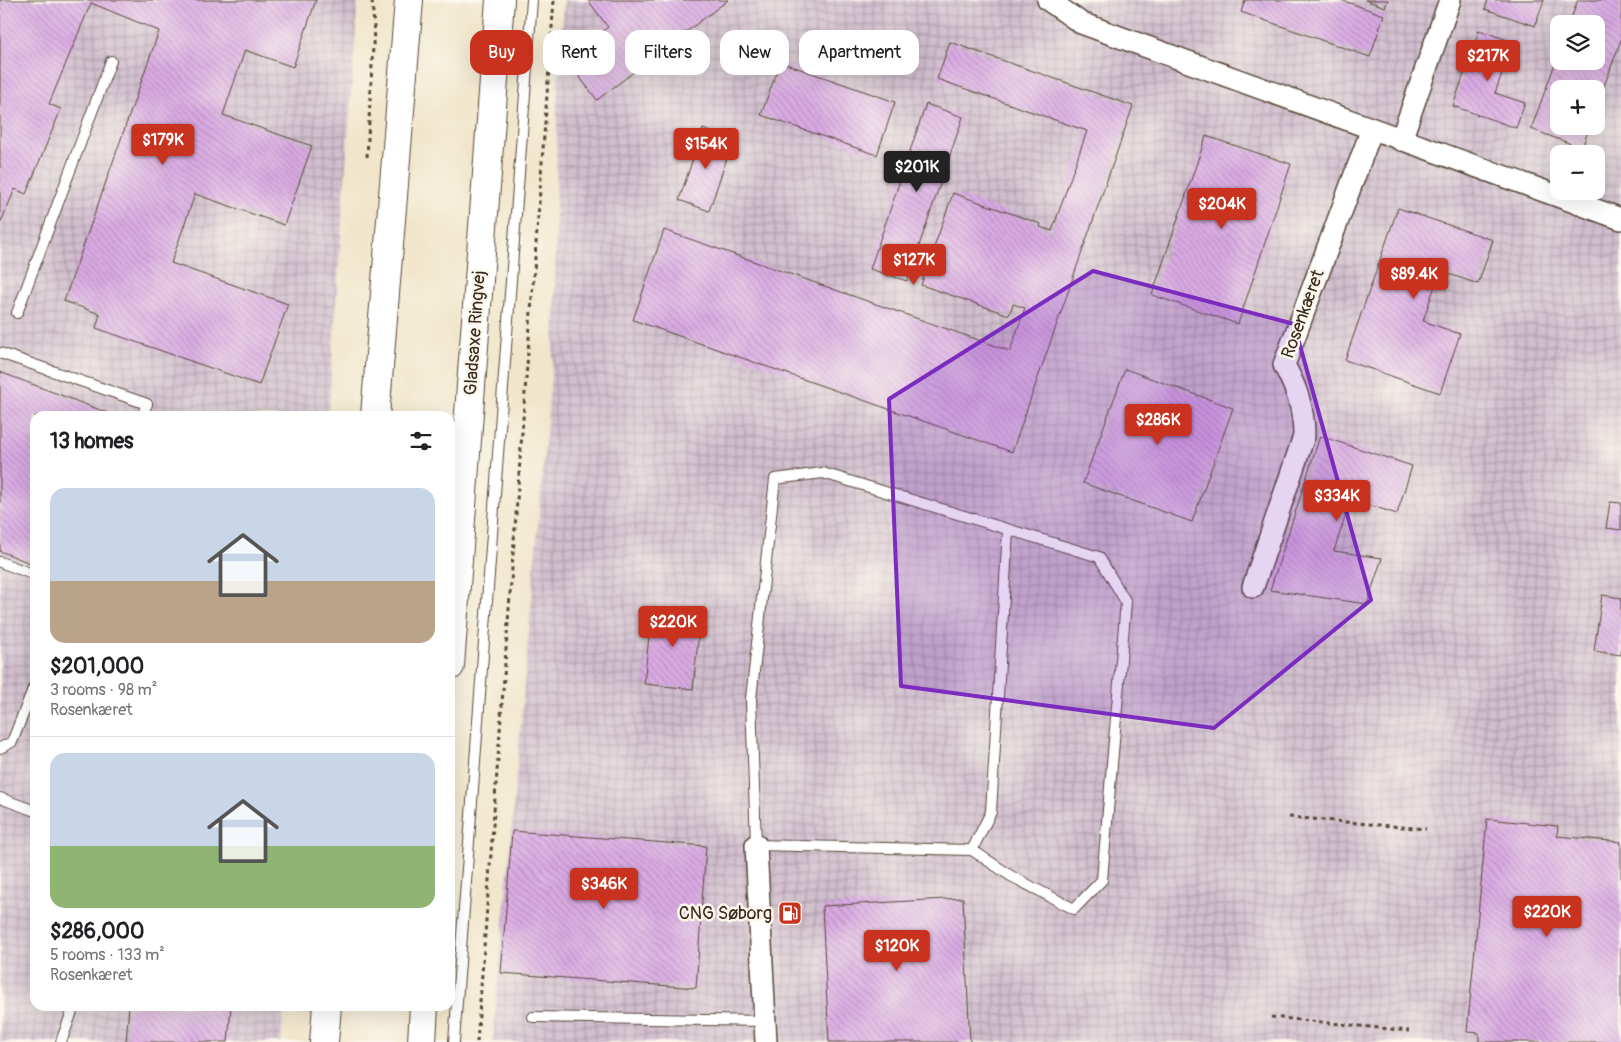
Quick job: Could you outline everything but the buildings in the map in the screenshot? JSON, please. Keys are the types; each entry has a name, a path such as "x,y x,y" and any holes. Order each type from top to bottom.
{"main road":[{"path":"375,411 409,0"},
{"name":"Gladsaxe Ringvej","path":"455,599 500,0"},
{"path":"324,1042 327,1011"},
{"path":"422,1042 424,1011"}],"street":[{"path":"1048,0 1081,23 1621,219"},
{"path":"1401,140 1450,0"},
{"name":"Rosenkæret","path":"1253,586 1304,436 1304,418 1296,387 1284,366 1372,129"},
{"path":"756,845 766,1042"}],"lane":[{"path":"454,1042 532,0"},
{"path":"17,312 111,61"},
{"path":"0,353 147,404 144,411"},
{"path":"823,473 1008,530 1099,557 1126,602 1102,880 1074,909 1011,876 972,850 756,845 751,699 775,479 823,473"},
{"path":"972,850 991,812 1008,530"},
{"path":"0,562 30,573"},
{"path":"0,748 12,742 30,697"},
{"path":"0,798 30,809"},
{"path":"61,1042 72,1011"},
{"path":"533,1017 765,1021"}],"path":[{"path":"477,1042 554,0"},
{"path":"1289,817 1426,829"},
{"path":"1271,1017 1409,1031"}],"highlighted area":[{"path":"1093,271 1294,324 1371,600 1214,728 901,686 889,399"}],"shaded area":[{"path":"0,0 358,0 328,411 30,411 30,1011 284,1011 281,1042 0,1042"},
{"path":"564,0 1621,0 1621,1042 493,1042 555,330 557,104 559,75 615,75 615,30 562,30"}],"place":[{"name":"CNG Søborg","path":"790,913"}]}
